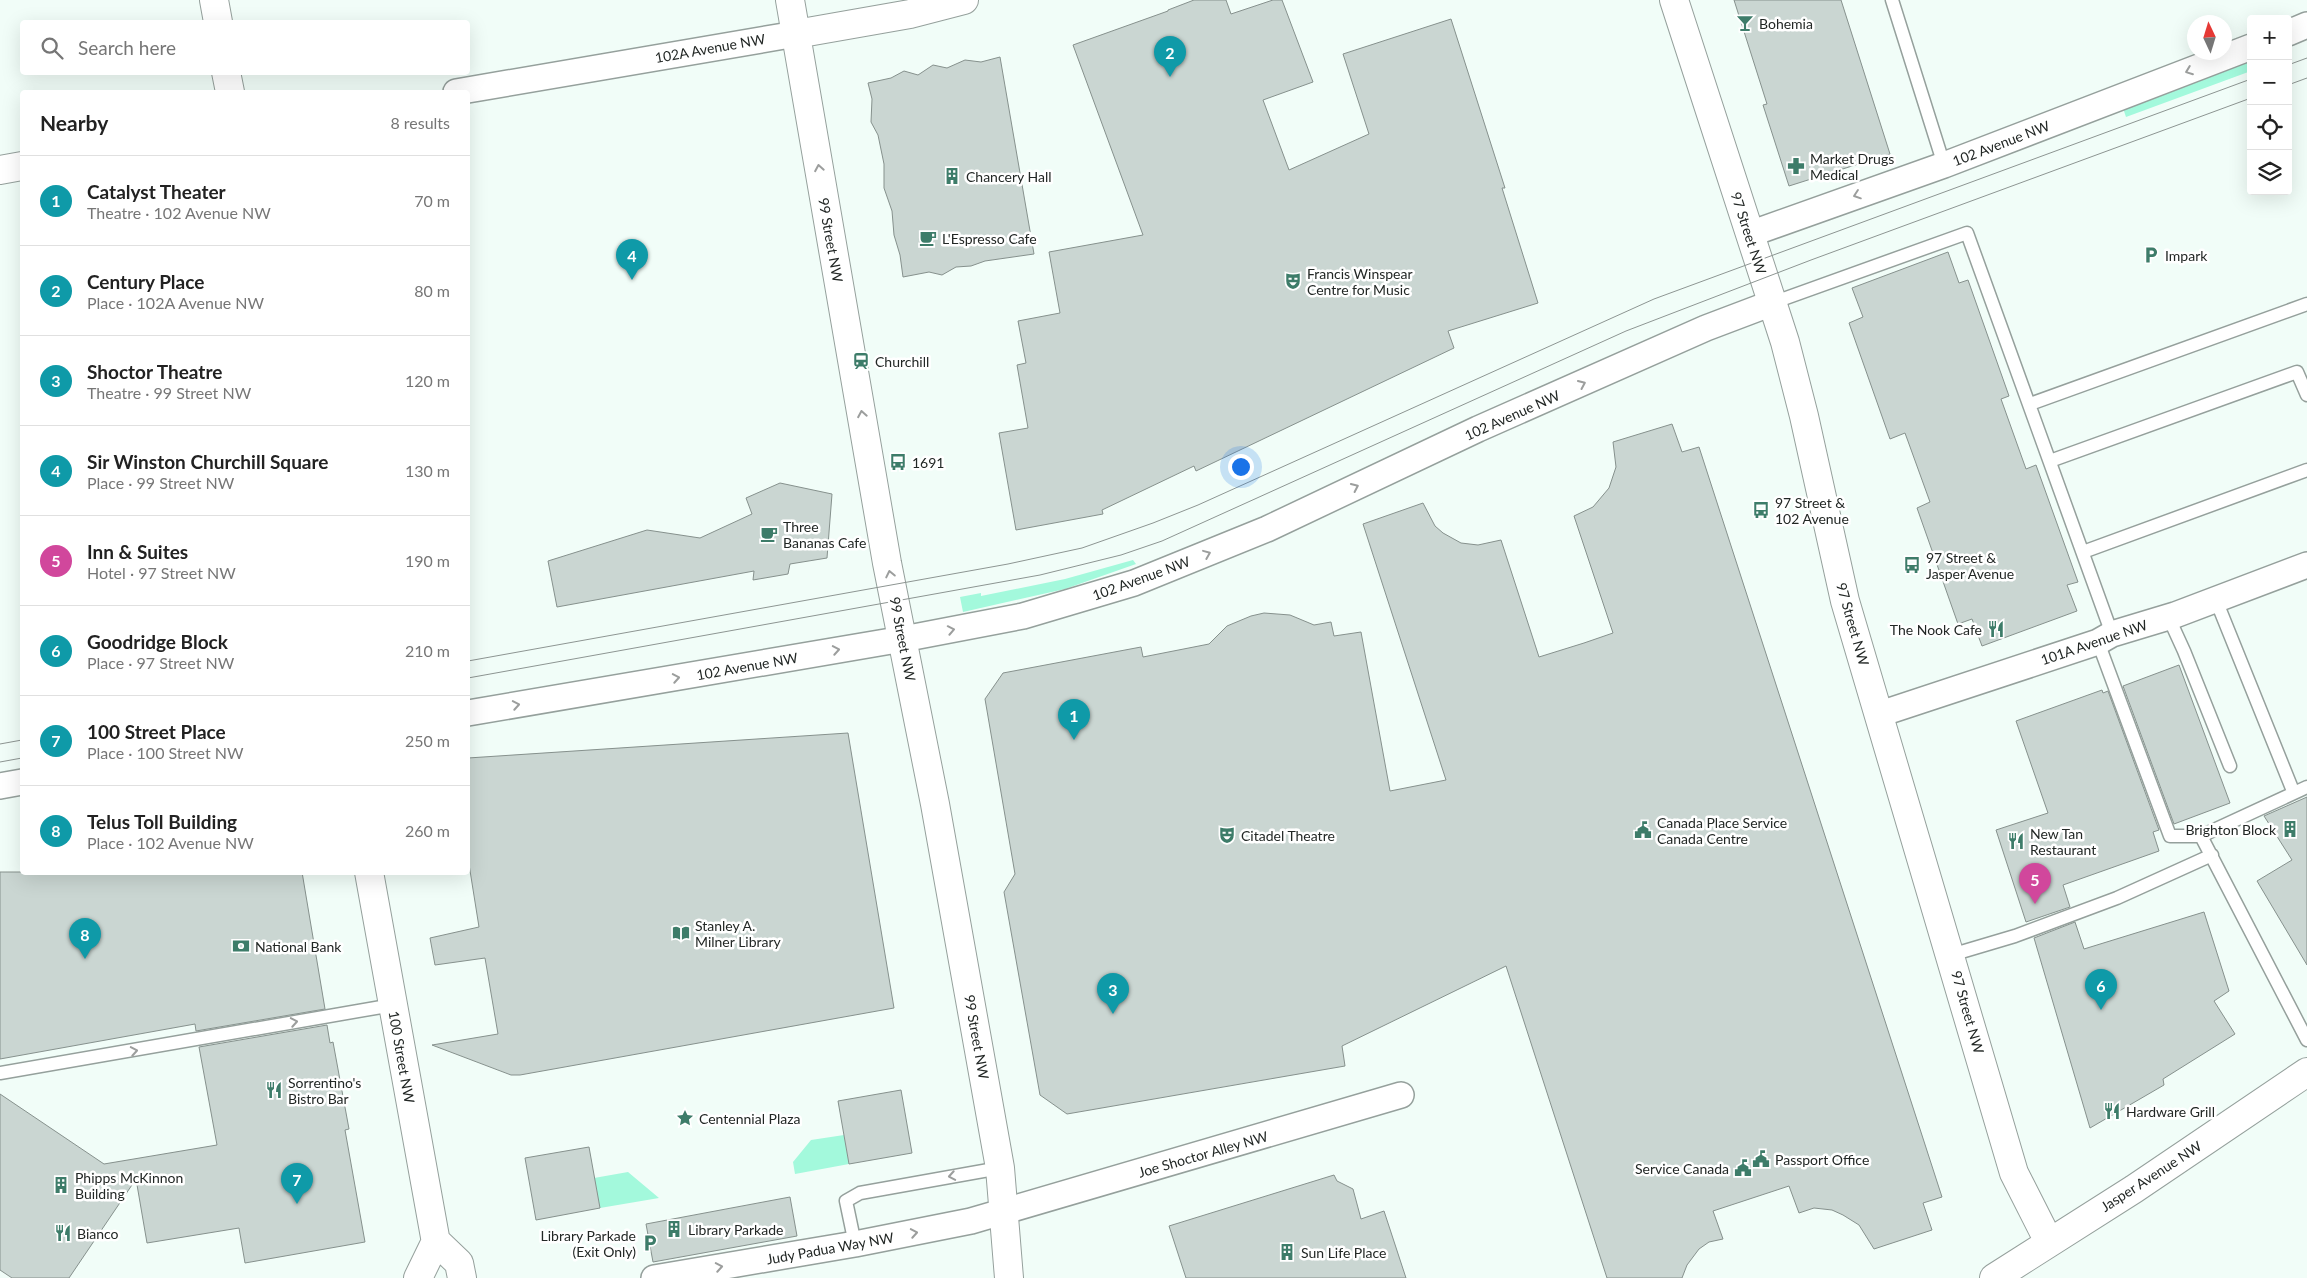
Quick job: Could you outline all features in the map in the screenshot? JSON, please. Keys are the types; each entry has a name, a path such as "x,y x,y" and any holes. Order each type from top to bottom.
{"main road":[{"path":"214,0 218,20"},
{"name":"99 Street NW","path":"790,0 886,554 1000,1168 1009,1278"},
{"name":"102A Avenue NW","path":"796,34 910,14 964,0"},
{"name":"97 Street NW","path":"1674,0 1784,342 1804,416 1845,602 1880,714 2014,1172 2049,1242"},
{"path":"227,75 230,90"},
{"path":"0,170 20,166"},
{"name":"100 Street NW","path":"370,875 436,1241"},
{"name":"Jasper Avenue NW","path":"1994,1278 2134,1189 2307,1072"},
{"path":"418,1278 436,1241 459,1263 462,1278"}],"street":[{"path":"2292,31 2307,25"},
{"name":"102A Avenue NW","path":"468,90 796,34"},
{"name":"102 Avenue NW","path":"1750,234 1944,165 2247,49"},
{"name":"102 Avenue NW","path":"470,714 903,639 1023,616 1134,583 1267,529 1478,430 1706,328 1772,303"},
{"name":"101A Avenue NW","path":"1880,714 2216,600 2307,565"},
{"path":"0,786 20,782"},
{"name":"Joe Shoctor Alley NW","path":"1004,1213 1401,1096"},
{"name":"Judy Padua Way NW","path":"654,1278 855,1244 1004,1213"}],"lane":[{"path":"1892,0 1944,165"},
{"path":"1772,303 1967,233 2083,552 2105,638 2170,836 2201,836 2293,791 2307,787"},
{"path":"2030,404 2307,304"},
{"path":"2050,461 2297,372 2307,395"},
{"path":"2083,552 2307,470"},
{"path":"2216,600 2293,791"},
{"path":"2168,616 2230,766"},
{"path":"2201,836 2307,1040"},
{"path":"1951,955 2015,936 2117,898 2212,855"},
{"path":"0,1073 393,1005"},
{"path":"855,1244 846,1201 860,1193 1000,1168"}],"green space":[{"path":"2247,59 2247,72 2126,117 2123,108"},
{"path":"1133,560 1136,564 1065,589 963,612 960,597 981,593 981,596 1065,579"},
{"path":"844,1135 849,1164 795,1174 793,1162 811,1140"},
{"path":"628,1172 659,1198 600,1208 594,1178"}],"building":[{"name":"Francis Winspear Centre for Music","path":"1194,0 1226,0 1231,14 1273,0 1282,0 1313,82 1263,100 1289,170 1369,134 1343,54 1451,19 1505,188 1502,188 1538,303 1448,331 1454,348 1196,471 1194,466 1102,510 1103,514 1016,530 999,433 1028,428 1017,365 1026,363 1018,321 1060,313 1049,252 1143,235 1073,45"},
{"path":"1734,0 1841,0 1890,154 1789,186 1763,105 1767,104"},
{"name":"Chancery Hall","path":"1000,57 1034,254 956,267 942,275 929,272 903,277 900,255 894,235 892,211 884,188 884,164 878,135 871,122 872,99 868,83 891,78 904,71 918,75 933,65 947,68 965,60 981,62"},
{"path":"1948,252 1959,283 1968,280 2009,396 2001,399 2026,469 2036,465 2078,582 2067,585 2077,611 1982,646 1972,619 1958,624 1917,508 1930,502 1905,433 1890,439 1849,323 1863,317 1852,288"},
{"path":"1672,424 1682,452 1699,447 1942,1197 1923,1203 1932,1230 1874,1249 1859,1225 1843,1215 1832,1210 1814,1208 1799,1213 1789,1186 1713,1211 1723,1239 1709,1242 1699,1249 1687,1265 1682,1278 1607,1278 1506,966 1342,1046 1345,1066 1067,1114 1040,1095 1004,892 1015,874 985,699 1003,673 1141,647 1143,657 1209,644 1227,626 1264,613 1290,615 1314,625 1331,622 1334,636 1361,632 1390,791 1446,780 1363,524 1423,503 1435,526 1461,543 1478,545 1501,540 1539,657 1584,643 1613,633 1574,516 1593,507 1609,488 1616,467 1613,442"},
{"name":"Three Bananas Cafe","path":"780,483 832,494 827,558 790,564 788,574 753,580 754,571 557,607 548,561 647,530 700,538 752,514 746,498"},
{"path":"2179,665 2230,803 2174,824 2123,686"},
{"path":"2102,690 2103,693 2108,691 2159,830 2153,832 2159,851 2063,885 2070,907 2026,922 1996,830 2048,813 2016,721"},
{"name":"Stanley A. Milner Library","path":"848,733 894,1008 520,1075 511,1075 432,1045 498,1034 485,958 435,965 430,938 479,927 470,871 470,758"},
{"path":"2307,797 2307,965 2257,881 2292,860 2264,816"},
{"path":"0,872 20,872 20,875 303,875 325,1009 196,1031 195,1024 0,1059"},
{"path":"2204,912 2229,991 2214,1001 2235,1034 2163,1079 2164,1085 2090,1128 2034,938 2075,922 2084,949"},
{"path":"327,1025 330,1043 333,1042 349,1129 345,1130 365,1242 245,1263 239,1228 147,1243 136,1179 69,1278 12,1278 0,1270 0,1094 104,1164 217,1145 199,1047"},
{"path":"901,1090 912,1153 849,1164 838,1101"},
{"path":"589,1147 600,1208 536,1220 525,1158"},
{"name":"Sun Life Place","path":"1334,1175 1337,1181 1353,1189 1361,1219 1384,1211 1406,1278 1186,1278 1169,1226"},
{"name":"Library Parkade","path":"790,1197 797,1236 653,1262 646,1224"}],"tram line":[{"path":"2292,64 2307,58"},
{"path":"2292,84 2307,78"},
{"path":"470,661 1008,564 1082,548 1198,505 1654,299 2247,80"},
{"path":"470,678 1040,575 1121,555 1162,541 1626,331 1811,260 2247,99"},
{"path":"0,744 20,740"},
{"path":"0,762 20,758"}],"place":[{"name":"Bohemia","path":"1745,23"},
{"name":"Century Place","path":"1170,77"},
{"name":"Market Drugs Medical","path":"1796,166"},
{"name":"Chancery Hall","path":"952,176"},
{"name":"L'Espresso Cafe","path":"928,238"},
{"name":"Impark","path":"2151,255"},
{"name":"Sir Winston Churchill Square","path":"632,280"},
{"name":"Francis Winspear Centre for Music","path":"1293,281"},
{"name":"Churchill","path":"861,361"},
{"name":"1691","path":"898,462"},
{"name":"97 Street & 102 Avenue","path":"1761,510"},
{"name":"Three Bananas Cafe","path":"769,534"},
{"name":"97 Street & Jasper Avenue","path":"1912,565"},
{"name":"The Nook Cafe","path":"1996,629"},
{"name":"Catalyst Theater","path":"1074,740"},
{"name":"Brighton Block","path":"2290,829"},
{"name":"Canada Place Service Canada Centre","path":"1643,830"},
{"name":"Citadel Theatre","path":"1227,835"},
{"name":"New Tan Restaurant","path":"2016,841"},
{"name":"Inn & Suites","path":"2035,904"},
{"name":"Stanley A. Milner Library","path":"681,933"},
{"name":"National Bank","path":"241,946"},
{"name":"Telus Toll Building","path":"85,959"},
{"name":"Goodridge Block","path":"2101,1010"},
{"name":"Shoctor Theatre","path":"1113,1014"},
{"name":"Sorrentino's Bistro Bar","path":"274,1090"},
{"name":"Hardware Grill","path":"2112,1111"},
{"name":"Centennial Plaza","path":"685,1118"},
{"name":"Passport Office","path":"1761,1159"},
{"name":"Service Canada","path":"1743,1168"},
{"name":"Phipps McKinnon Building","path":"61,1185"},
{"name":"100 Street Place","path":"297,1204"},
{"name":"Library Parkade","path":"674,1229"},
{"name":"Bianco","path":"63,1233"},
{"name":"Library Parkade (Exit Only)","path":"650,1243"},
{"name":"Sun Life Place","path":"1287,1252"}]}
